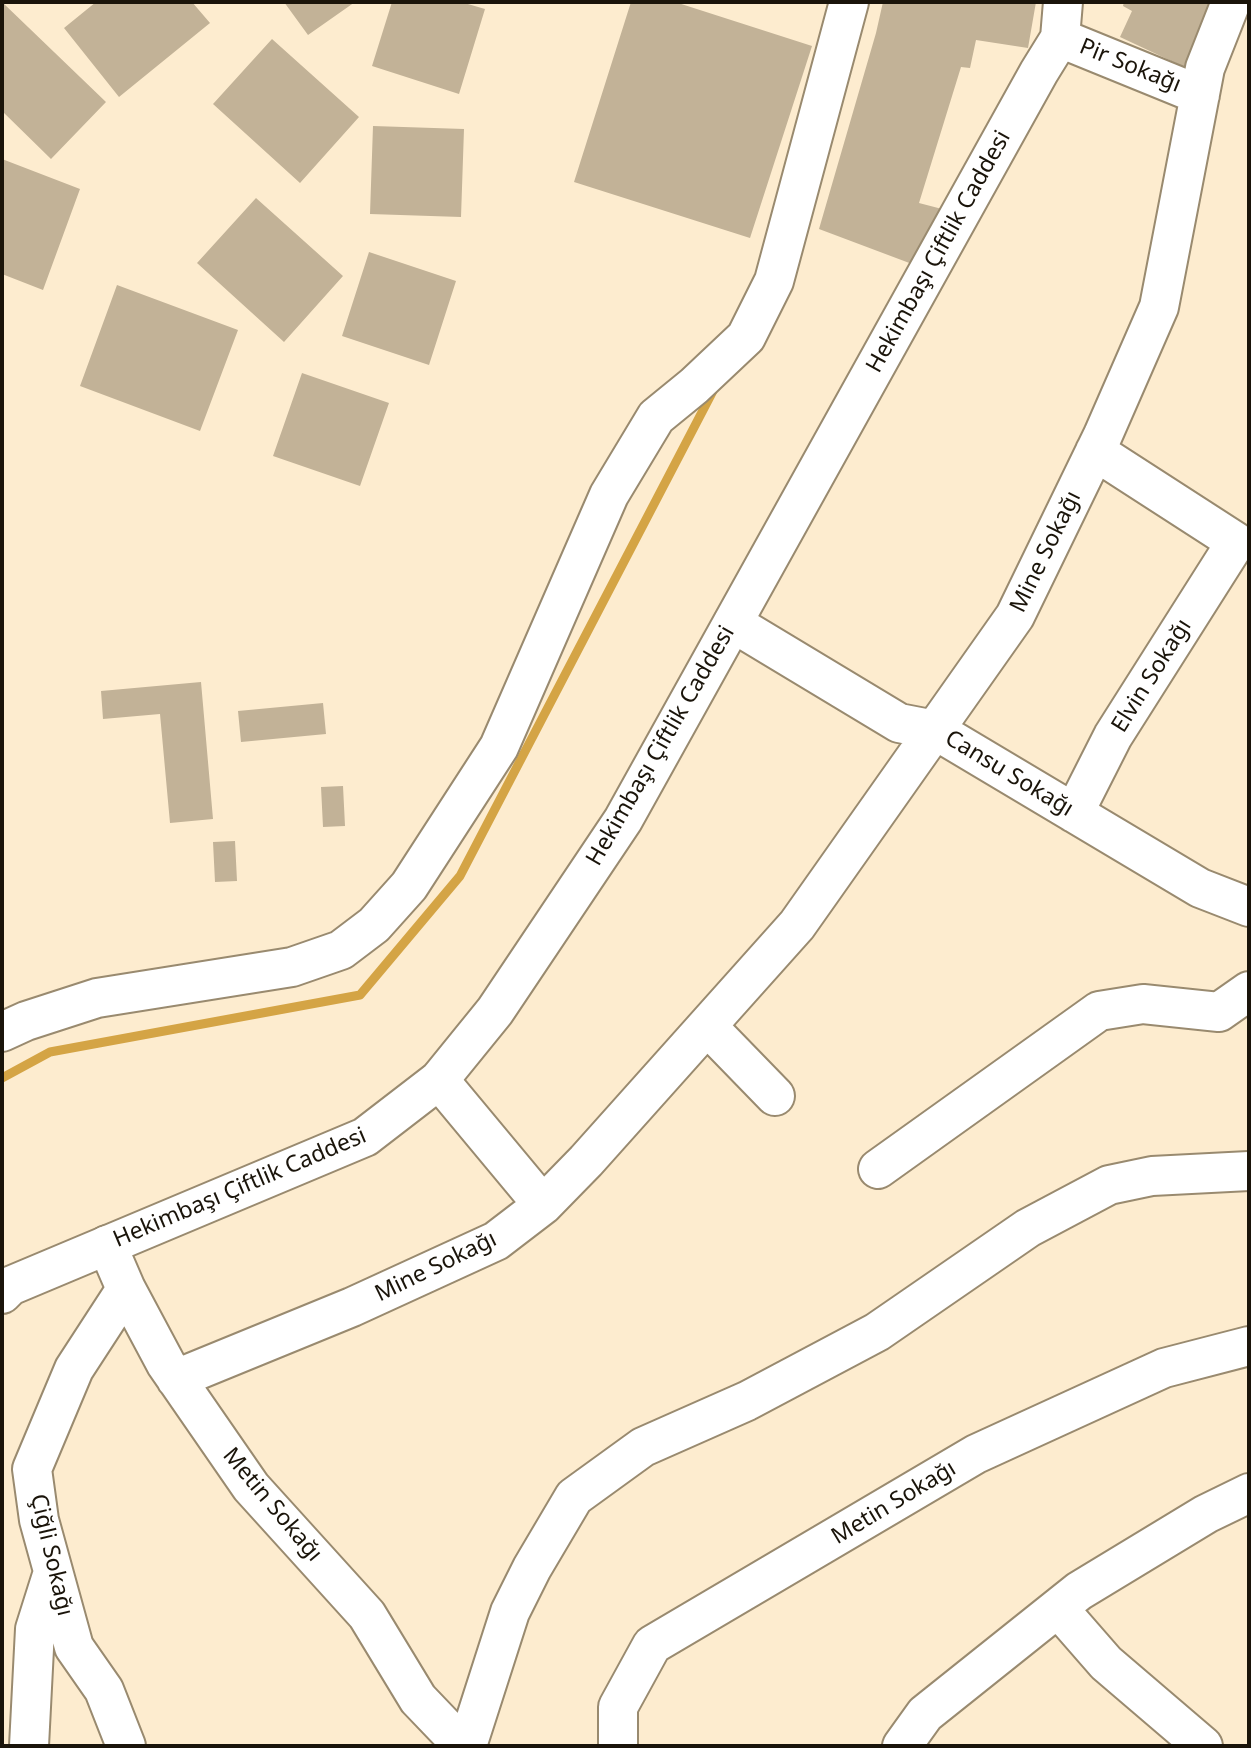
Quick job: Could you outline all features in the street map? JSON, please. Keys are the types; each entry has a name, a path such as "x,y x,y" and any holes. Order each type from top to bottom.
{"street":[{"path":"2,1032 26,1021 97,998 292,967 341,950 374,925 409,886 499,747 609,495 649,428 656,417 746,337 774,281 849,2"},
{"name":"Mine Sokağı","path":"176,1379 352,1307 496,1241 543,1205 586,1161 797,926 1015,616 1095,452 1159,307 1205,68 1231,2"},
{"name":"Pir Sokağı","path":"1062,20 1200,95"},
{"name":"Hekimbaşı Çiftlik Caddesi","path":"2,1294 10,1286 365,1137 439,1080 495,1011 623,820 1025,96 1062,20"},
{"name":"Elvin Sokağı","path":"1074,813 1113,736 1236,542 1095,452"},
{"name":"Cansu Sokağı","path":"733,623 899,723 935,730 1200,888 1249,907"},
{"path":"878,1169 1099,1011 1143,1004 1219,1012 1249,991"},
{"path":"707,1026 775,1097"},
{"path":"439,1080 543,1205"},
{"path":"465,1746 510,1612 532,1568 574,1497 643,1447 747,1401 877,1332 1028,1228 1109,1185 1152,1176 1249,1171"},
{"name":"Metin Sokağı","path":"107,1245 126,1289 176,1379 251,1487 367,1615 418,1699 465,1746"},
{"name":"Çiğli Sokağı","path":"126,1289 74,1369 32,1469 38,1520 74,1647 104,1690 126,1746"},
{"name":"Metin Sokağı","path":"618,1746 618,1707 652,1645 976,1454 1164,1368 1249,1346"},
{"path":"902,1746 925,1714 1079,1591 1206,1514 1249,1493"},
{"path":"29,1746 35,1629 53,1572"},
{"path":"1058,1608 1107,1664 1203,1746"}],"building":[{"path":"2,2 106,102 51,159 2,111"},
{"path":"96,2 192,2 210,23 119,97 64,28"},
{"path":"284,2 355,2 308,35"},
{"path":"392,2 461,2 485,9 459,94 372,66"},
{"path":"631,2 675,2 812,46 750,238 574,182"},
{"path":"883,2 1036,2 1028,48 976,40 970,68 961,67 919,203 942,209 920,267 819,229"},
{"path":"1124,2 1219,2 1192,59 1184,67 1120,37 1132,11 1123,6"},
{"path":"272,39 359,117 300,183 213,104"},
{"path":"373,126 464,129 461,217 370,214"},
{"path":"2,159 80,189 43,290 2,274"},
{"path":"256,198 343,276 284,342 197,263"},
{"path":"369,252 456,281 429,365 342,336"},
{"path":"117,285 238,330 200,431 80,386"},
{"path":"302,373 389,403 360,486 273,456"},
{"path":"201,682 213,819 170,823 160,714 103,719 101,691"},
{"path":"323,703 326,734 241,742 238,711"},
{"path":"343,786 345,826 323,827 321,787"},
{"path":"235,841 237,881 215,882 213,842"}],"waterway":[{"path":"2,1078 50,1052 360,995 460,876 713,391"}]}
